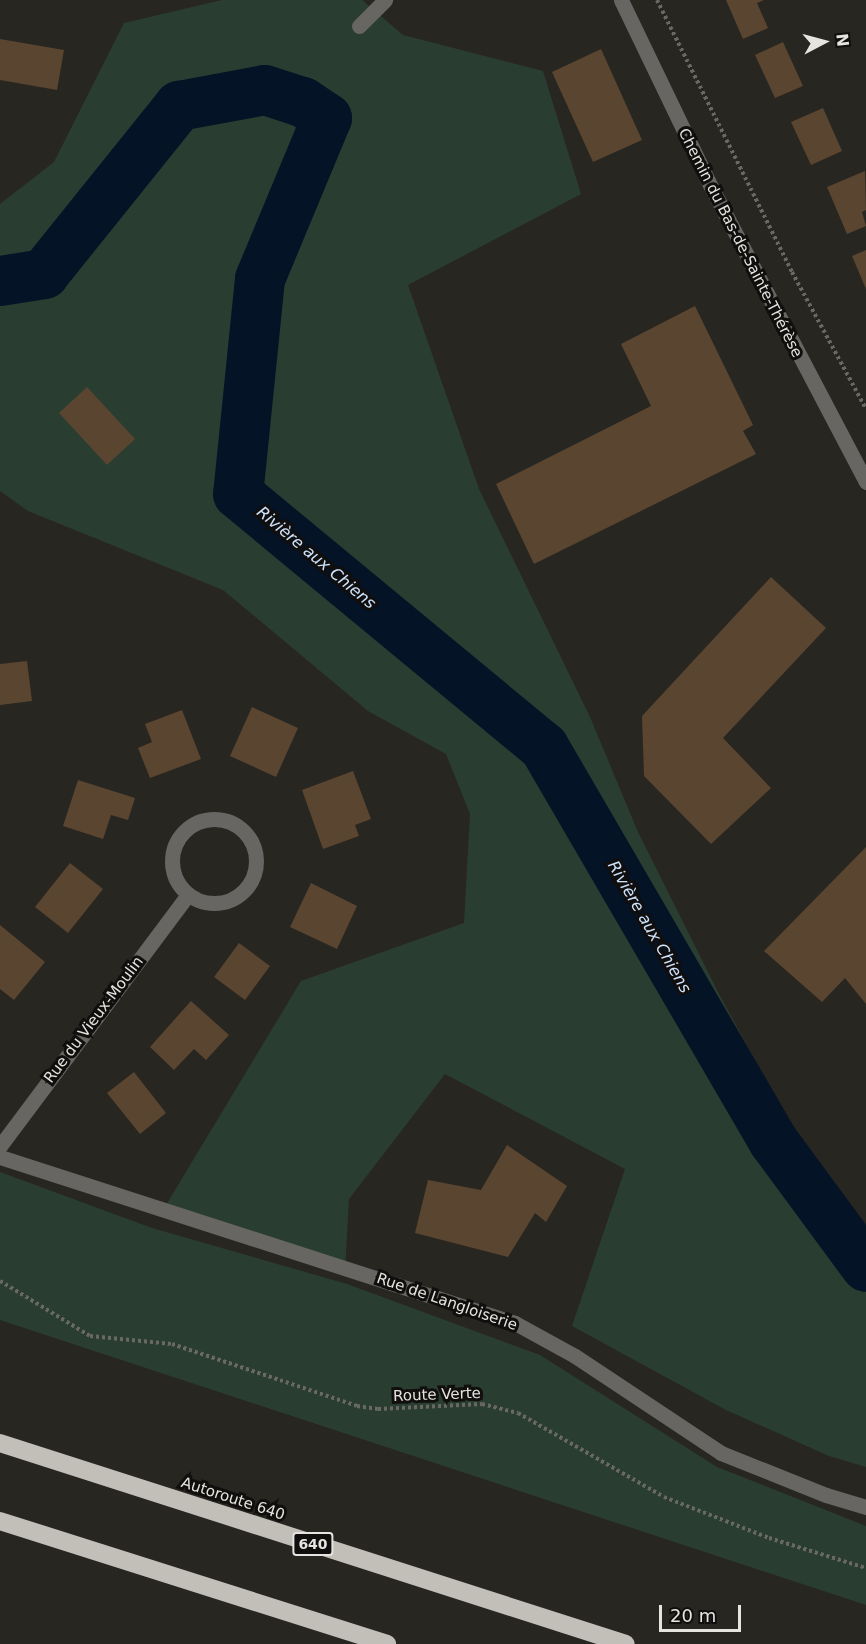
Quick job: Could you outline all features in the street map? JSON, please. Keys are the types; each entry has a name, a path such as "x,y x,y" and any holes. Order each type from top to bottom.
{"highway":[{"name":"Autoroute 640","path":"0,1443 626,1644"},
{"path":"0,1521 387,1644"}],"street":[{"path":"359,26 384,0"},
{"name":"Chemin du Bas-de-Sainte-Thérèse","path":"621,0 713,192 866,482"},
{"path":"208,819 236,825 246,835 255,853 254,873 248,886 239,896 213,904 188,895 178,884 172,864 175,844 183,832 208,819"},
{"name":"Rue du Vieux-Moulin","path":"0,1146 188,895"},
{"name":"Rue de Langloiserie","path":"0,1157 515,1323 574,1356 721,1452 826,1495 866,1507"}],"path":[{"path":"657,0 792,272 866,409"},
{"name":"Route Verte","path":"0,1281 90,1336 172,1344 357,1406 378,1409 482,1404 518,1413 664,1497 760,1535 866,1568"}],"green space":[{"path":"222,0 362,0 403,35 543,71 581,194 408,285 479,489 590,717 638,832 719,994 866,1266 866,1467 829,1456 726,1410 572,1326 625,1169 445,1074 349,1199 345,1270 163,1210 301,981 464,923 470,814 446,754 368,711 223,590 28,511 0,491 0,204 54,162 124,23"},
{"path":"0,1172 152,1228 347,1284 540,1355 717,1467 866,1526 866,1605 0,1320"}],"building":[{"path":"726,0 764,0 757,3 768,28 743,39"},
{"path":"0,39 64,50 57,90 0,80"},
{"path":"783,42 803,86 775,98 755,55"},
{"path":"601,49 642,140 593,162 552,72"},
{"path":"823,108 842,151 811,165 791,122"},
{"path":"865,171 866,210 862,212 866,226 847,234 827,187"},
{"path":"866,250 866,289 852,256"},
{"path":"695,306 753,425 743,431 756,454 534,564 496,484 651,406 621,344"},
{"path":"87,387 135,439 107,465 59,413"},
{"path":"771,577 826,628 723,738 771,788 711,844 644,776 642,716"},
{"path":"27,661 32,701 0,705 0,664"},
{"path":"252,707 298,728 276,777 230,756"},
{"path":"182,710 201,759 150,778 138,748 152,742 145,724"},
{"path":"353,771 371,819 355,825 359,836 323,849 302,790"},
{"path":"78,780 135,798 128,820 111,815 103,839 63,826"},
{"path":"866,847 866,1004 845,978 822,1002 764,951"},
{"path":"70,863 103,889 68,933 35,907"},
{"path":"311,883 357,906 337,949 290,927"},
{"path":"0,925 45,962 14,1000 0,989"},
{"path":"239,943 270,966 245,1000 214,977"},
{"path":"191,1001 229,1035 206,1060 194,1049 174,1070 150,1047"},
{"path":"134,1072 166,1113 140,1134 107,1093"},
{"path":"507,1145 567,1186 546,1222 535,1213 508,1257 415,1233 428,1180 481,1190"}],"waterway":[{"name":"Rivière aux Chiens","path":"0,281 44,274 179,106 265,90 303,102 327,118 260,279 238,494 544,747 774,1142 866,1267"}]}
